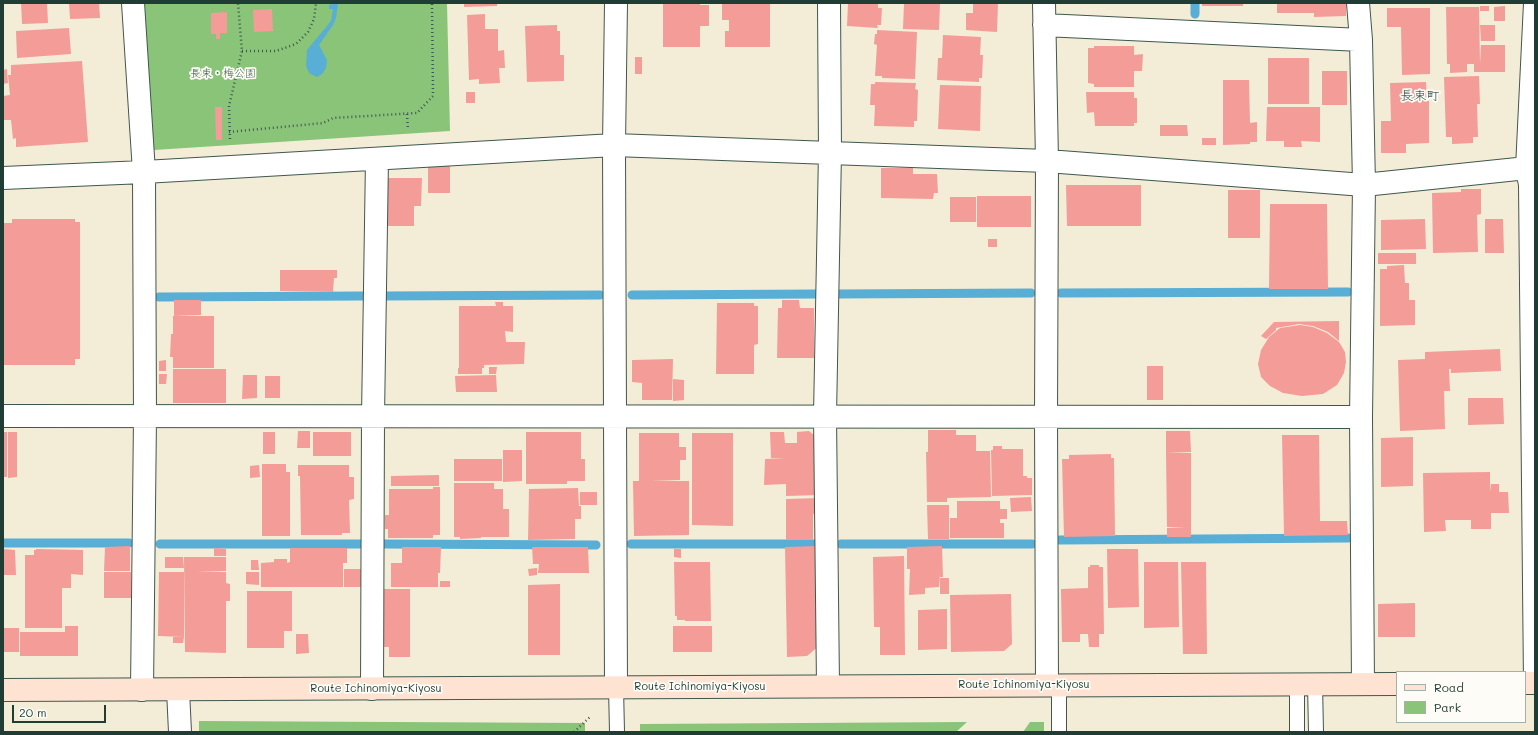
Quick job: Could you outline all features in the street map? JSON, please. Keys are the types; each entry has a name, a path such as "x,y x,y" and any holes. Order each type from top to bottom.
{"main road":[{"name":"Route Ichinomiya-Kiyosu","path":"3,690 1396,684"}],"street":[{"path":"133,3 144,172 145,417 142,690"},
{"path":"616,3 614,145 616,688"},
{"path":"828,686 825,416 830,152 829,3"},
{"path":"1044,3 1047,161 1046,417 1053,685"},
{"path":"1358,3 1364,185 1361,417 1363,684"},
{"path":"1535,3 1531,179 1535,683"},
{"path":"1044,25 1360,40"},
{"path":"3,178 144,172 614,145 1047,161 1364,185 1531,179"},
{"path":"372,689 373,416 377,159"},
{"path":"3,416 1361,417"},
{"path":"178,690 180,732"}],"lane":[{"path":"1297,732 1306,684"},
{"path":"1306,684 1316,732"},
{"path":"1053,685 1059,732"},
{"path":"616,688 617,732"}],"path":[{"path":"233,167 229,132 229,106 242,51 238,3"},
{"path":"242,51 276,51 296,44 308,32 314,19 316,3"},
{"path":"229,132 323,123 334,118 417,114 433,96 432,3"},
{"path":"574,732 595,712"}],"green space":[{"name":"長束・梅公園","path":"144,3 447,3 450,131 154,150"},
{"path":"199,721 585,723 585,732 199,732"},
{"path":"967,722 956,732 640,732 640,724"},
{"path":"1030,722 1044,722 1044,732 1023,732"}],"water":[{"path":"338,3 336,18 319,45 327,60 326,68 322,74 317,77 309,73 306,66 307,50 331,21 333,9 329,9 329,5"}],"building":[{"path":"21,3 47,3 48,23 22,24"},
{"path":"69,3 99,3 100,18 70,19"},
{"path":"464,3 497,3 497,6 464,7"},
{"path":"663,3 700,3 700,5 709,5 709,26 700,26 700,47 663,47"},
{"path":"722,3 770,3 770,47 725,47 725,31 729,31 729,20 722,20"},
{"path":"848,3 878,3 878,8 882,8 881,25 877,25 878,28 847,26"},
{"path":"904,3 940,3 939,30 903,29"},
{"path":"973,3 998,3 997,32 966,30 966,13 973,13"},
{"path":"1202,3 1243,3 1243,6 1202,6"},
{"path":"1277,3 1346,3 1346,16 1314,17 1314,13 1277,13"},
{"path":"1480,6 1489,6 1489,11 1480,11"},
{"path":"1505,6 1505,21 1494,21 1494,7"},
{"path":"1446,7 1479,7 1480,64 1481,45 1505,45 1505,72 1474,72 1474,64 1467,64 1467,72 1450,73 1450,64 1447,64"},
{"path":"1387,8 1430,8 1430,74 1402,75 1401,27 1387,27"},
{"path":"272,9 273,31 254,32 253,10"},
{"path":"227,12 227,33 220,33 220,39 216,39 216,34 211,34 211,13"},
{"path":"485,14 485,29 498,29 498,51 504,50 505,68 499,68 500,83 479,84 479,79 469,80 467,15"},
{"path":"557,25 557,31 560,31 560,55 564,55 564,81 527,82 525,26"},
{"path":"1480,25 1495,25 1495,41 1481,41"},
{"path":"69,28 71,54 17,58 16,31"},
{"path":"877,30 917,32 915,79 882,78 882,76 875,76 877,45 874,44"},
{"path":"943,35 981,37 980,55 983,55 982,78 979,78 979,82 937,80 938,58 942,58"},
{"path":"1094,46 1134,46 1134,55 1143,54 1142,71 1134,71 1134,87 1094,87 1094,84 1088,83 1088,48 1094,48"},
{"path":"635,57 642,57 642,74 635,74"},
{"path":"1268,58 1309,58 1309,104 1268,104"},
{"path":"82,61 88,142 16,147 16,138 13,139 11,120 3,120 3,96 10,95 8,75 11,75 11,65"},
{"path":"7,69 8,83 3,84 3,70"},
{"path":"1322,71 1347,71 1347,105 1322,105"},
{"path":"1479,76 1480,104 1477,104 1478,137 1473,137 1473,143 1452,144 1452,137 1446,137 1444,77"},
{"path":"1223,80 1249,80 1250,123 1257,122 1257,142 1250,142 1250,144 1223,145"},
{"path":"875,82 916,83 915,89 918,90 917,121 914,121 914,127 874,126 875,105 870,105 871,84 875,84"},
{"path":"1426,82 1427,101 1429,101 1429,143 1406,144 1406,153 1381,153 1381,121 1391,121 1390,83"},
{"path":"940,85 981,86 980,131 938,129"},
{"path":"466,92 475,92 475,103 466,103"},
{"path":"1086,92 1134,92 1134,98 1137,98 1137,123 1134,123 1134,126 1095,126 1094,112 1087,113"},
{"path":"215,107 222,107 222,140 216,140"},
{"path":"1267,107 1320,107 1320,142 1301,141 1302,147 1284,147 1284,141 1266,141"},
{"path":"1160,125 1187,125 1188,136 1160,136"},
{"path":"1202,138 1216,138 1216,145 1202,145"},
{"path":"428,166 450,166 450,193 428,193"},
{"path":"881,168 913,168 913,174 937,174 938,193 934,193 933,199 881,198"},
{"path":"385,178 422,178 421,206 414,206 414,226 385,226"},
{"path":"1066,185 1141,185 1141,226 1067,226"},
{"path":"1461,189 1481,189 1481,214 1477,215 1478,252 1433,253 1432,193 1461,192"},
{"path":"1228,190 1260,190 1260,238 1228,238"},
{"path":"977,196 1031,196 1031,227 977,227"},
{"path":"950,197 976,197 976,222 950,222"},
{"path":"1270,204 1327,204 1328,289 1269,289"},
{"path":"12,219 75,219 75,222 80,222 80,359 75,359 75,365 4,365 4,223 12,223"},
{"path":"1425,219 1426,249 1381,250 1381,220"},
{"path":"1485,219 1503,219 1504,253 1485,253"},
{"path":"988,239 997,239 997,247 988,247"},
{"path":"1378,253 1416,253 1416,264 1378,264"},
{"path":"1404,265 1405,283 1409,283 1409,300 1415,300 1415,325 1380,326 1380,269 1387,269 1387,266"},
{"path":"280,270 337,270 337,278 334,278 333,292 280,291"},
{"path":"174,300 201,300 201,315 174,316"},
{"path":"782,300 799,300 800,308 814,308 814,358 777,358 778,308 782,308"},
{"path":"495,302 503,302 503,306 513,306 513,332 505,331 506,342 525,342 524,364 484,365 484,368 482,368 482,374 458,374 459,306 496,306"},
{"path":"717,303 754,303 754,306 758,306 758,344 754,345 754,374 716,374"},
{"path":"173,316 214,316 214,368 173,368 173,357 170,357 171,334 173,334"},
{"path":"1339,321 1339,341 1328,332 1313,326 1299,324 1276,328 1276,330 1266,339 1261,336 1274,322"},
{"path":"1300,325 1313,327 1327,333 1339,342 1345,352 1346,362 1344,373 1337,385 1323,394 1302,396 1283,393 1270,386 1261,377 1258,364 1261,350 1269,337 1280,328"},
{"path":"1500,349 1501,371 1451,373 1451,369 1449,369 1450,391 1444,391 1445,429 1400,431 1398,360 1425,359 1425,352"},
{"path":"673,359 672,400 642,400 642,383 632,382 632,360"},
{"path":"166,360 166,371 159,371 159,361"},
{"path":"1147,366 1163,366 1163,400 1147,400"},
{"path":"489,367 497,367 496,374 489,374"},
{"path":"173,369 226,369 226,403 173,403"},
{"path":"159,374 167,374 166,384 159,384"},
{"path":"243,375 257,375 257,398 242,399"},
{"path":"496,375 497,392 456,392 455,376"},
{"path":"265,376 280,376 280,398 265,398"},
{"path":"673,379 684,380 684,400 673,401"},
{"path":"1468,398 1503,398 1504,424 1468,425"},
{"path":"928,430 956,430 956,435 976,435 976,451 990,451 991,497 947,498 947,502 927,502 926,452 928,452"},
{"path":"298,431 310,431 310,448 297,448"},
{"path":"809,431 819,439 820,495 786,496 786,484 764,485 765,459 785,458 771,458 770,432 784,432 785,443 797,443 797,432"},
{"path":"1166,431 1190,431 1191,452 1166,453"},
{"path":"3,432 7,432 7,477 3,477"},
{"path":"8,432 17,432 17,477 8,478"},
{"path":"263,432 275,432 275,454 263,454"},
{"path":"313,432 351,432 351,456 313,456"},
{"path":"526,432 581,432 581,459 585,459 585,481 567,481 567,484 526,484"},
{"path":"639,433 679,433 679,447 686,447 686,460 680,460 680,480 651,481 689,481 689,535 634,536 633,481 639,481"},
{"path":"692,433 733,433 733,526 692,525"},
{"path":"1282,435 1319,435 1320,521 1347,521 1348,535 1284,536"},
{"path":"1413,437 1413,486 1381,487 1381,438"},
{"path":"993,446 1002,446 1002,449 1023,449 1023,476 1032,478 1032,495 992,496 991,450 993,450"},
{"path":"503,450 522,450 522,481 503,482"},
{"path":"1166,453 1191,453 1191,537 1167,537 1167,528 1186,527 1167,527"},
{"path":"1111,454 1111,458 1114,458 1115,536 1064,537 1062,459 1069,459 1069,455"},
{"path":"454,459 502,459 502,481 454,481"},
{"path":"262,464 286,464 286,472 290,472 290,536 262,536"},
{"path":"259,465 260,477 250,478 250,466"},
{"path":"298,465 349,465 349,477 354,477 354,499 349,500 350,533 342,533 342,535 301,535 300,476 298,476"},
{"path":"1490,472 1490,492 1491,484 1499,484 1499,492 1508,492 1509,513 1491,513 1491,529 1471,529 1471,520 1445,520 1446,531 1424,532 1423,473"},
{"path":"439,475 439,486 391,486 391,476"},
{"path":"454,483 494,483 494,489 503,489 503,509 509,509 509,537 460,539 460,537 454,537"},
{"path":"433,487 440,487 440,535 433,535 433,538 388,538 388,529 385,529 385,515 389,515 389,489 433,489"},
{"path":"578,488 579,506 581,506 581,519 575,519 575,539 528,540 529,489"},
{"path":"580,492 597,492 597,505 580,505"},
{"path":"1031,497 1032,511 1011,512 1010,498"},
{"path":"819,498 819,514 813,514 813,540 786,540 786,499"},
{"path":"957,501 1000,501 1000,509 1007,509 1007,519 1000,519 1000,523 1004,523 1004,538 950,538 950,518 957,518"},
{"path":"927,505 949,505 949,539 928,539"},
{"path":"130,546 130,571 104,571 105,547"},
{"path":"818,546 820,645 807,656 787,657 785,547"},
{"path":"942,546 943,577 940,577 940,574 939,587 925,588 925,594 909,595 910,569 907,569 907,547"},
{"path":"402,547 441,547 438,587 391,587 391,563 402,563"},
{"path":"532,547 588,547 589,573 538,573 539,564 533,564"},
{"path":"214,548 226,549 226,556 214,556"},
{"path":"290,548 347,548 347,563 343,563 343,587 261,587 261,563 274,562 274,559 287,559 287,563 290,562"},
{"path":"3,549 15,550 16,575 3,575"},
{"path":"674,549 681,549 681,558 674,557"},
{"path":"1107,549 1138,549 1139,607 1108,608"},
{"path":"34,550 83,550 83,575 71,574 71,588 62,588 62,628 25,628 25,555 34,555"},
{"path":"904,556 905,655 880,655 880,627 874,627 873,557"},
{"path":"165,557 183,557 184,568 165,568"},
{"path":"184,557 226,557 226,571 197,572 226,572 226,583 230,584 230,601 226,601 226,653 185,652"},
{"path":"251,560 258,560 259,570 251,570"},
{"path":"674,562 710,562 711,621 677,620 677,616 675,616"},
{"path":"1144,562 1178,562 1179,627 1144,628"},
{"path":"1181,562 1206,562 1207,654 1183,654"},
{"path":"1090,565 1099,565 1099,567 1103,567 1104,634 1099,634 1099,647 1089,647 1088,634 1080,634 1080,642 1062,642 1061,589 1088,588 1088,567 1090,567"},
{"path":"537,568 537,575 529,576 528,569"},
{"path":"344,569 362,569 363,587 344,587"},
{"path":"104,572 131,572 131,598 104,598"},
{"path":"159,572 184,572 184,637 158,636"},
{"path":"246,572 259,572 259,585 246,584"},
{"path":"940,578 949,578 949,594 940,594"},
{"path":"440,581 450,581 450,587 440,587"},
{"path":"560,584 560,655 528,655 528,585"},
{"path":"383,589 410,589 410,657 389,657 389,647 383,647"},
{"path":"247,591 292,591 292,631 284,631 284,648 247,648"},
{"path":"1011,594 1012,644 1004,651 951,652 950,595"},
{"path":"1415,603 1415,637 1378,637 1378,604"},
{"path":"947,609 947,649 918,650 918,610"},
{"path":"65,626 78,626 78,656 20,656 20,632 65,632"},
{"path":"673,626 712,626 712,652 673,652"},
{"path":"3,628 19,628 19,652 3,652"},
{"path":"296,634 308,634 309,653 296,654"},
{"path":"173,637 184,637 183,643 173,643"}],"waterway":[{"path":"1195,3 1195,14"},
{"path":"1061,293 1348,292"},
{"path":"835,294 1031,293"},
{"path":"632,295 817,294"},
{"path":"382,296 600,295"},
{"path":"159,297 363,296"},
{"path":"1060,540 1348,538"},
{"path":"3,543 129,543"},
{"path":"160,544 361,544"},
{"path":"383,544 596,545"},
{"path":"631,544 818,544"},
{"path":"841,544 1032,544"}],"district":[{"name":"長束町","path":"1420,96"}]}
